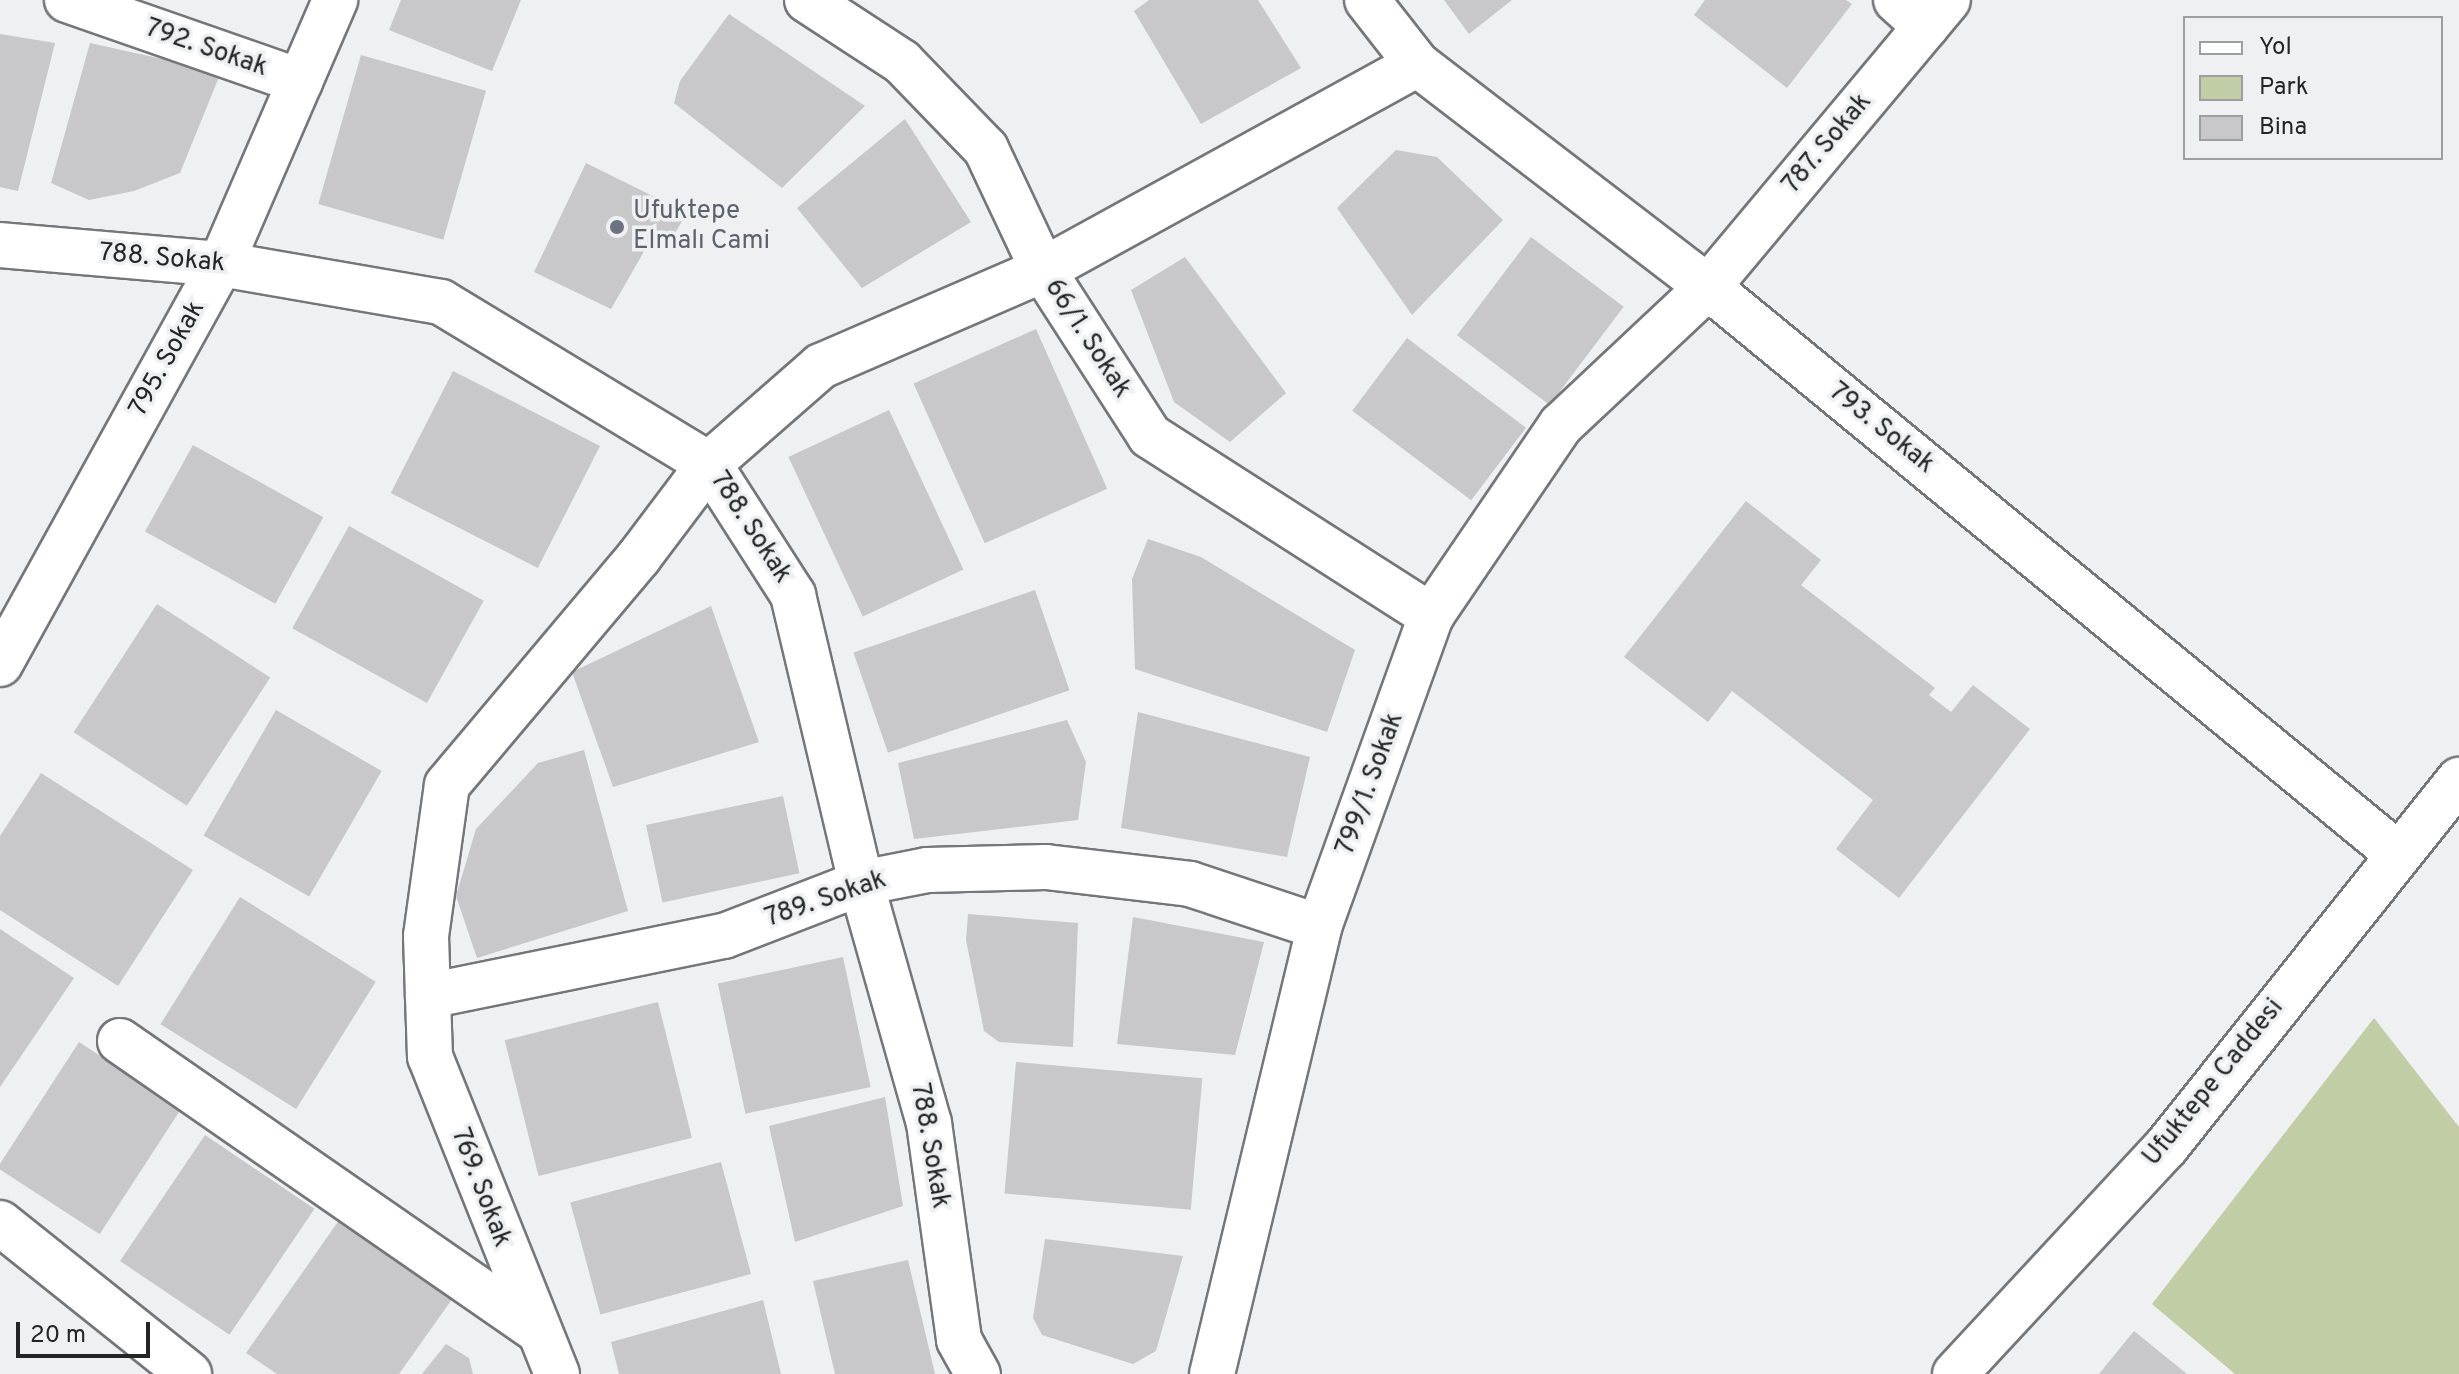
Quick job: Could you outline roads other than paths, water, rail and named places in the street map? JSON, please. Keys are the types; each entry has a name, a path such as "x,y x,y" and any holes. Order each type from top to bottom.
{"street":[{"name":"792. Sokak","path":"67,0 300,81"},
{"name":"795. Sokak","path":"0,664 221,264 335,0"},
{"name":"66/1. Sokak","path":"807,0 902,62 986,149 1043,270 1150,436 1431,616"},
{"name":"793. Sokak","path":"1367,0 1417,64 1708,287 2399,855"},
{"name":"787. Sokak","path":"1708,287 1923,9"},
{"name":"769. Sokak","path":"557,1374 430,1057 426,936 447,785 639,557 709,464 821,366 1043,270 1417,64"},
{"name":"788. Sokak","path":"0,245 221,264 441,302 709,464 793,595 861,883 929,1123 959,1340 978,1374"},
{"name":"799/1. Sokak","path":"1212,1374 1319,927 1431,616 1561,425 1708,287"},
{"name":"Ufuktepe Caddesi","path":"1955,1374 2166,1147 2459,780"},
{"name":"789. Sokak","path":"428,996 724,936 861,883 927,870 1046,867 1190,884 1319,927"},
{"path":"120,1041 537,1330"},
{"path":"0,1223 189,1374"}],"place":[{"name":"Ufuktepe Elmalı Cami","path":"617,227"}]}
